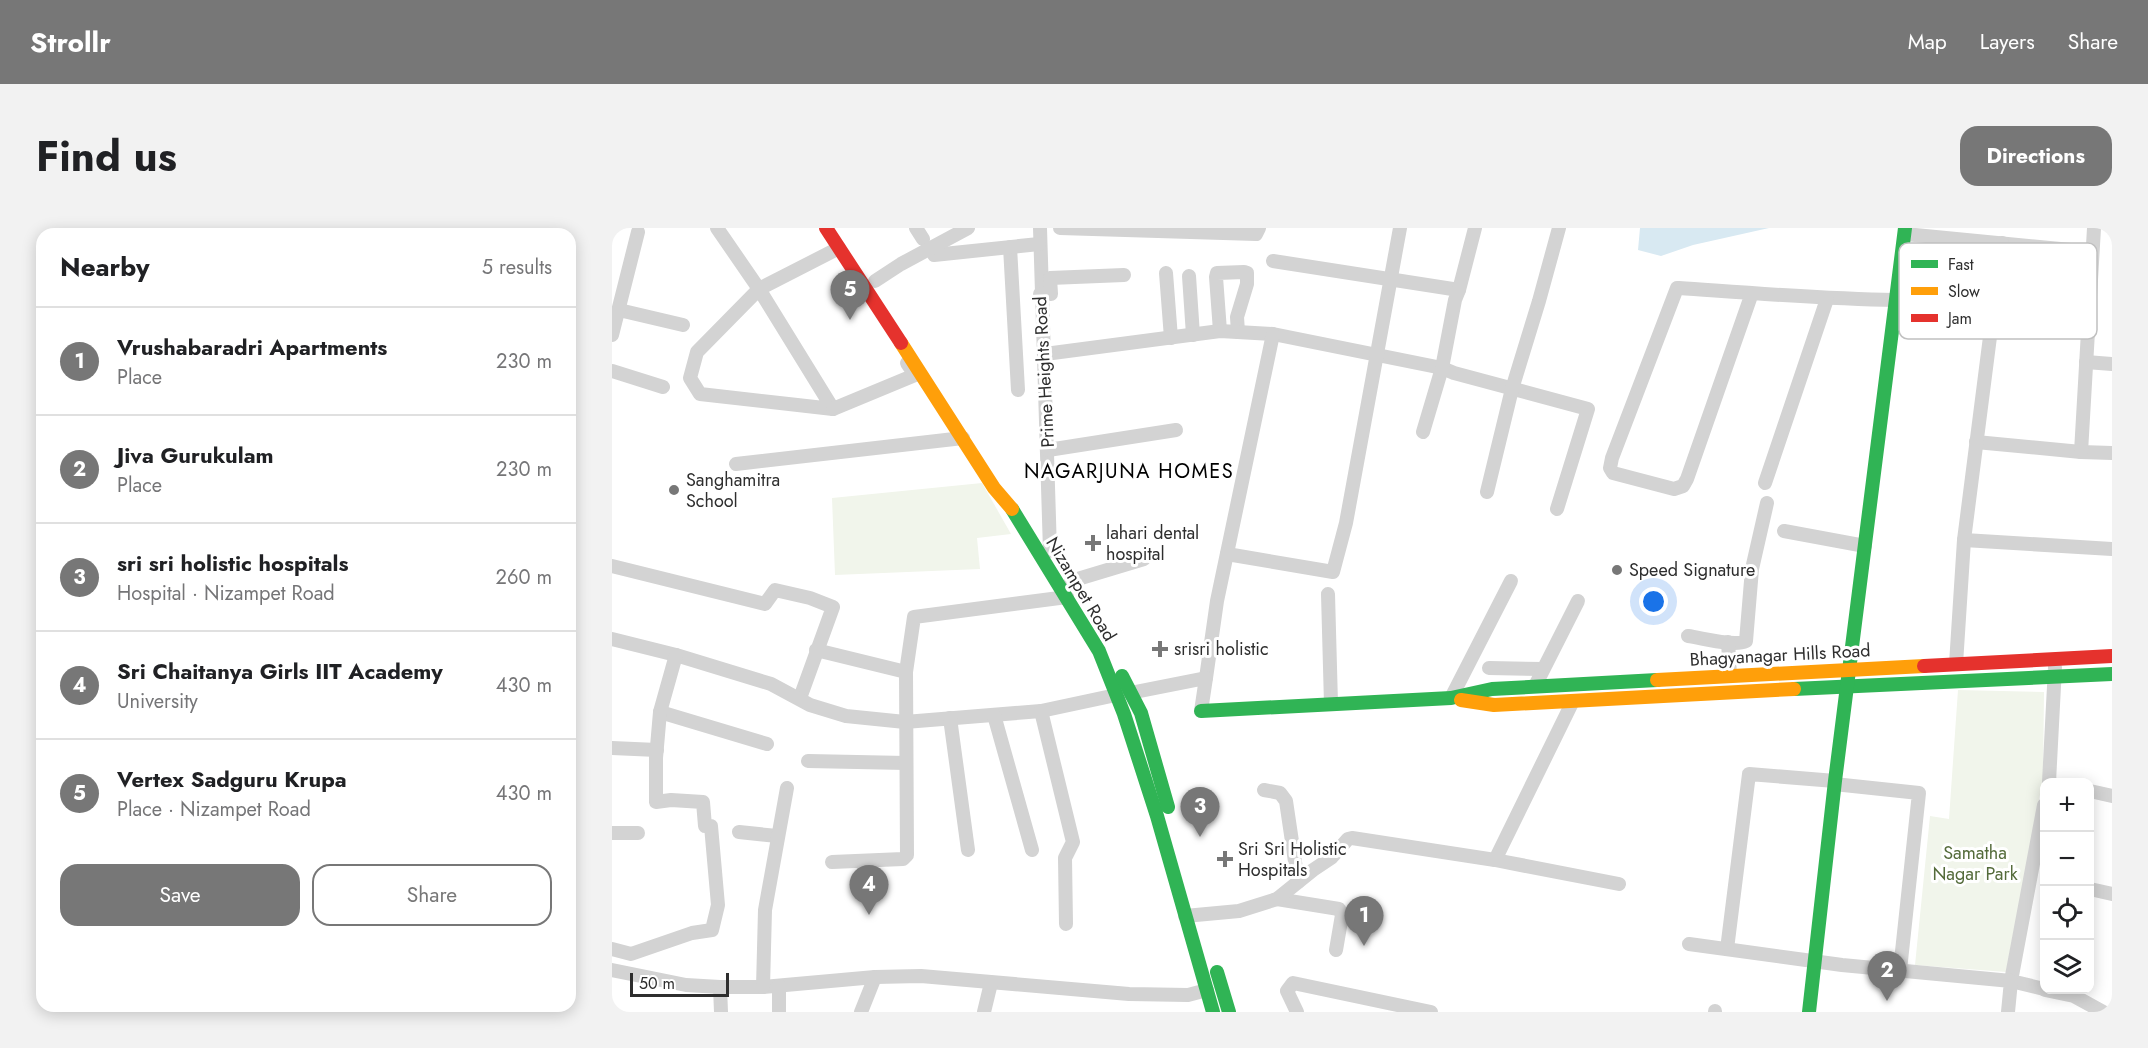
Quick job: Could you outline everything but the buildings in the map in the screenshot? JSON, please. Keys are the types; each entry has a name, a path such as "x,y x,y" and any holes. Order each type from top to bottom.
{"main road":[{"name":"Nizampet Road","path":"826,228 837,249 994,488 1010,506 1067,597 1123,694 1141,713 1198,908"},
{"name":"Nizampet Road","path":"840,228 1004,484 1071,581 1123,694 1213,1012"},
{"path":"1809,1012 1835,782 1899,272"},
{"name":"Bhagyanagar Hills Road","path":"1201,711 1451,698 1492,689 1535,686 2112,656"},
{"path":"2083,658 2084,675"},
{"name":"Bhagyanagar Hills Road","path":"1451,698 1494,705 2112,674"},
{"path":"1691,678 1691,694"},
{"path":"1213,957 1229,1012"}],"street":[{"path":"717,228 759,289 833,410"},
{"path":"820,228 837,249 915,375 833,410 700,394 690,378 697,352 759,289 837,249"},
{"path":"874,281 968,228"},
{"name":"Prime Heights Road","path":"1040,228 1040,294 1045,354 1050,551"},
{"path":"1060,228 1190,230 1256,234 1259,228"},
{"path":"1227,554 1332,572 1346,523 1400,228"},
{"path":"1423,432 1443,368 1455,300 1475,228"},
{"path":"1487,492 1512,389 1558,228"},
{"path":"2093,243 2094,228"},
{"path":"1905,231 2002,243"},
{"path":"612,335 638,232"},
{"path":"934,255 1039,244"},
{"path":"1010,247 1018,390"},
{"path":"1273,261 1459,290"},
{"path":"1220,332 1216,277 1218,273 1244,272 1247,273 1247,284 1237,317 1238,332"},
{"path":"1166,273 1171,338"},
{"path":"1040,294 1051,294 1050,278 1124,275"},
{"path":"1189,276 1193,335"},
{"path":"1752,293 1683,486 1674,489 1613,473 1610,468 1612,458 1675,290 1679,288 1895,300"},
{"path":"1766,483 1827,298"},
{"path":"619,310 683,325"},
{"path":"1045,354 1220,332 1273,334 1443,368 1588,409 1557,509"},
{"path":"1201,711 1217,601 1273,334"},
{"path":"1956,664 1964,540 1989,339"},
{"path":"2081,452 2087,339"},
{"path":"2086,362 2112,364"},
{"path":"612,371 663,387"},
{"path":"1048,450 1176,430"},
{"path":"736,464 963,438"},
{"path":"1976,442 2112,453"},
{"path":"1688,636 1728,642 1743,643 1746,641 1752,569 1767,503"},
{"path":"1784,531 1865,546"},
{"path":"1964,540 2112,549"},
{"path":"1071,581 1144,559"},
{"path":"612,566 765,604 775,590 810,598 833,607 800,698"},
{"path":"1451,698 1511,581"},
{"path":"1328,594 1331,704"},
{"path":"832,862 906,858 906,672 914,616 1067,597"},
{"path":"1535,686 1578,601"},
{"path":"612,639 676,655 771,684 810,705 846,716 905,722 1041,711 1206,678"},
{"path":"1728,642 1730,675"},
{"path":"816,650 906,672"},
{"path":"612,949 631,954 692,933 712,930 718,905 711,826 705,826 703,802 671,800 656,802 660,712 676,655"},
{"path":"2050,778 2056,659"},
{"path":"1489,669 1543,669"},
{"path":"1495,860 1573,701"},
{"path":"1041,711 1073,842 1065,858 1066,924"},
{"path":"660,712 768,744"},
{"path":"994,714 1032,850"},
{"path":"950,718 968,850"},
{"path":"612,748 657,750"},
{"path":"808,761 906,763"},
{"path":"1727,949 1749,774 1835,782 1919,793 1900,970"},
{"path":"763,987 765,910 787,788"},
{"path":"1264,790 1280,793 1286,801 1298,882"},
{"path":"2094,792 2112,796"},
{"path":"612,832 638,833"},
{"path":"739,832 777,836"},
{"path":"2008,1012 2011,981 2038,878 2042,832"},
{"path":"1185,916 1198,908 1239,911 1277,899 1331,858 1348,838 1495,860 1619,884"},
{"path":"2094,890 2112,894"},
{"path":"1277,899 1339,909 1342,915 1336,950"},
{"path":"1689,944 1815,962 2011,981 2040,988"},
{"path":"612,970 686,985 720,987 763,987 875,977 921,976 1129,994 1188,994 1207,990"},
{"path":"861,1012 875,977"},
{"path":"984,1012 992,982"},
{"path":"1297,1012 1287,991 1293,983 1374,1007 1431,1012"},
{"path":"779,986 779,1012"},
{"path":"720,987 721,1012"},
{"path":"2066,994 2074,996 2103,1012"}],"green space":[{"path":"982,483 1011,534 977,538 980,569 835,575 832,498"},
{"name":"Samatha Nagar Park","path":"1958,690 2044,692 2043,778 2040,778 2040,795 2006,972 1915,965 1930,816 1949,819"}],"shaded area":[{"path":"1640,228 1769,228 1693,245 1661,256 1638,250"}],"traffic: fast":[{"path":"1903,243 1905,228"},
{"path":"1809,1012 1835,781 1899,275"},
{"path":"1012,509 1099,651 1124,714 1157,816 1213,1012"},
{"path":"1794,689 2112,674"},
{"path":"1122,676 1141,713 1168,807"},
{"path":"1201,711 1451,698 1492,689 1657,680"},
{"path":"1217,972 1229,1012"}],"traffic: slow":[{"path":"901,343 994,488 1012,509"},
{"path":"1657,680 1924,666"},
{"path":"1461,700 1494,705 1794,689"}],"traffic: jam":[{"path":"826,228 901,343"},
{"path":"1924,666 2112,656"}],"place":[{"name":"Vertex Sadguru Krupa","path":"850,320"},
{"name":"Sanghamitra School","path":"674,490"},
{"name":"lahari dental hospital","path":"1093,543"},
{"name":"Speed Signature","path":"1617,570"},
{"name":"srisri holistic","path":"1160,649"},
{"name":"sri sri holistic hospitals","path":"1200,837"},
{"name":"Sri Sri Holistic Hospitals","path":"1225,859"},
{"name":"Sri Chaitanya Girls IIT Academy","path":"869,915"},
{"name":"Vrushabaradri Apartments","path":"1364,946"},
{"name":"Jiva Gurukulam","path":"1887,1001"}],"district":[{"name":"NAGARJUNA HOMES","path":"1129,471"}]}
